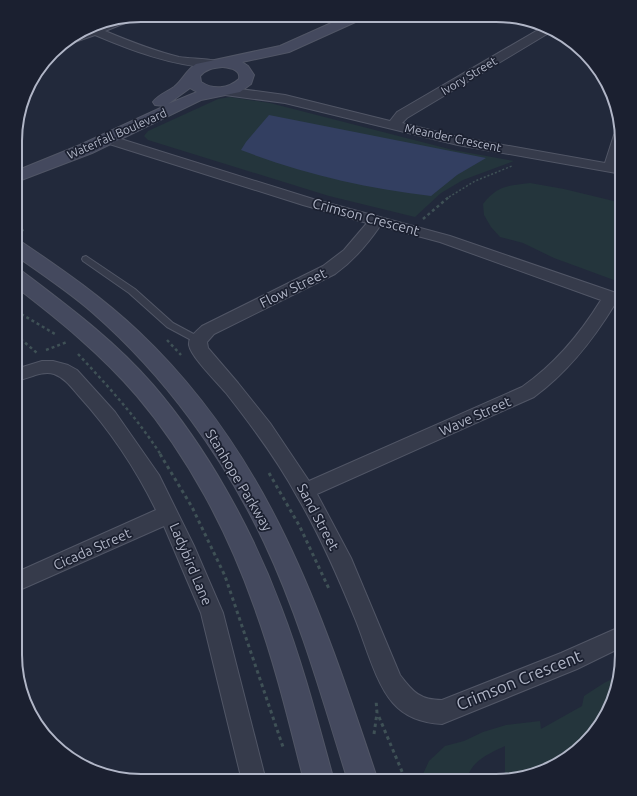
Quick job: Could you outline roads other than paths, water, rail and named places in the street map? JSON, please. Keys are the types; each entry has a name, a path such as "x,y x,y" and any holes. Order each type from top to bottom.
{"main road":[{"path":"214,64 276,52 344,22"},
{"path":"247,78 255,66 276,52"},
{"path":"214,64 228,63 237,66 244,70 247,78"},
{"name":"Waterfall Boulevard","path":"22,173 33,164 61,148 167,98 180,90 199,68 214,64"},
{"path":"192,77 194,84 200,88 219,92"},
{"name":"Waterfall Boulevard","path":"22,174 108,139 196,97 240,86 247,78"},
{"name":"Stanhope Parkway","path":"22,251 78,290 100,308 134,340 175,385 222,446 266,523 292,578 310,622 361,774"},
{"name":"Stanhope Parkway","path":"22,282 84,330 130,374 179,434 197,462 250,561 282,650 318,774"}],"street":[{"path":"96,31 159,56 192,77"},
{"name":"Ivory Street","path":"393,125 402,115 544,32"},
{"path":"159,56 194,63 214,64"},
{"name":"Meander Crescent","path":"247,78 285,99"},
{"name":"Meander Crescent","path":"219,92 285,99 458,141 615,169"},
{"name":"Crimson Crescent","path":"108,139 308,202 414,229 615,299"},
{"name":"Flow Street","path":"198,340 202,335 216,326 337,265 358,247 376,220"},
{"name":"Wave Street","path":"306,491 528,392 551,376 569,357 598,319 615,300"},
{"name":"Sand Street","path":"198,340 198,346 201,352 232,388 263,428 306,491 341,558 392,683 402,698 415,707"},
{"name":"Ladybird Lane","path":"22,373 42,367 53,367 71,375 109,416 132,448 152,481 184,546 212,613 248,774"},
{"name":"Cicada Street","path":"22,580 169,514"},
{"name":"Crimson Crescent","path":"415,707 429,712 442,712 569,661 615,639"}],"lane":[{"path":"86,259 132,291 170,325 198,340"}],"water":[{"path":"269,115 486,158 457,175 431,196 383,189 311,173 264,159 241,150"}]}
